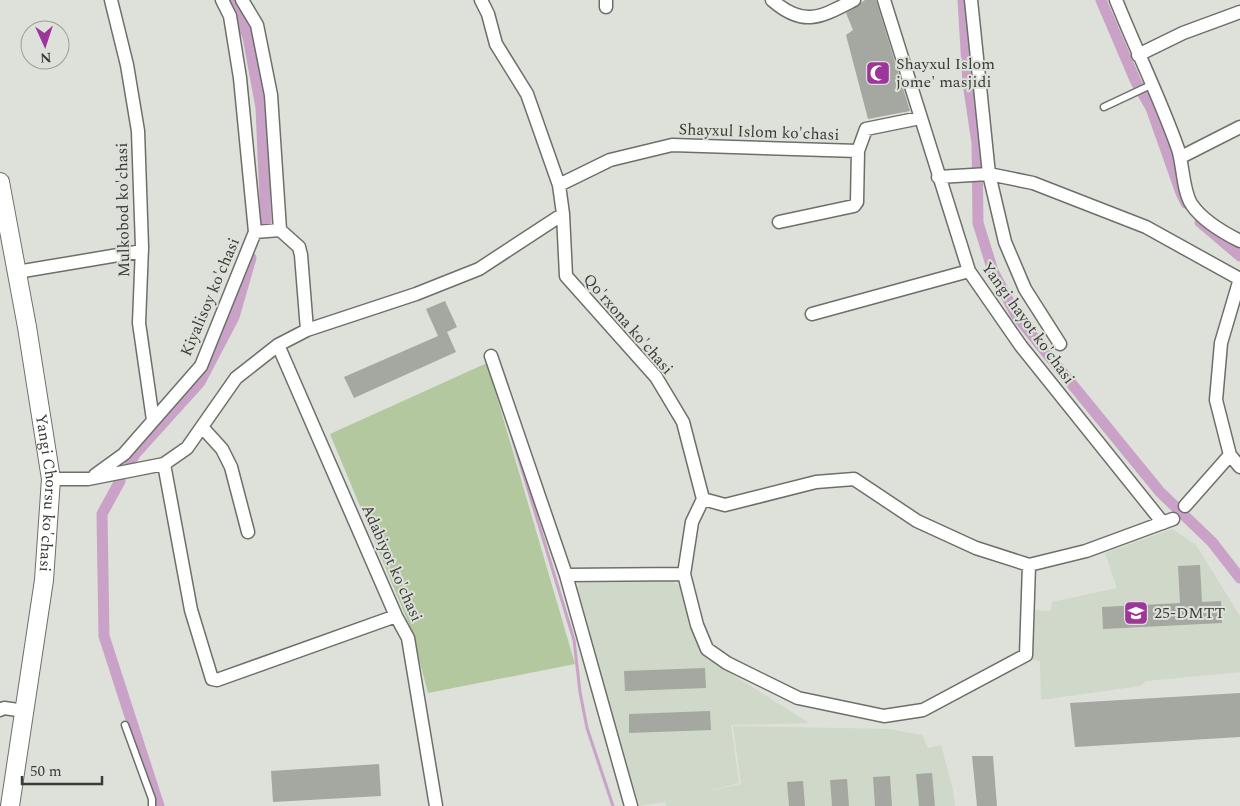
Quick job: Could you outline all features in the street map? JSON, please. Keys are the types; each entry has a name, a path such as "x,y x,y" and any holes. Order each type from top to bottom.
{"main road":[{"name":"Yangi Chorsu ko'chasi","path":"0,182 5,234 17,272 51,479 44,580 10,806"}],"street":[{"name":"Mulkobod ko'chasi","path":"110,0 127,65 138,131 142,251 138,322 153,420"},
{"name":"Kiyalisoy ko'chasi","path":"88,479 124,454 201,366 255,232 240,78 230,16 222,0"},
{"path":"242,0 257,25 271,95 280,230 299,247 307,330"},
{"name":"Qo'rxona ko'chasi","path":"481,0 488,14 496,44 527,94 559,185 563,214 566,276 656,377 683,422 703,500"},
{"path":"772,0 786,11 804,17 821,17 854,0"},
{"name":"Yangi hayot ko'chasi","path":"884,0 969,271 1022,346 1168,521 1086,552 1029,565"},
{"path":"971,0 988,174 1005,242 1025,289 1060,344"},
{"path":"1116,0 1138,55 1153,84 1181,157 1190,203 1201,217 1240,241"},
{"path":"1138,55 1183,33 1240,12"},
{"name":"Shayxul Islom ko'chasi","path":"559,185 610,160 672,145 858,151 866,129 920,118"},
{"path":"1181,157 1240,127"},
{"path":"779,222 854,206 857,202 858,151"},
{"path":"938,177 962,174 988,174 1033,182 1146,227 1239,277 1221,343 1216,400 1230,455 1240,467"},
{"path":"51,479 88,479 164,464 187,448 236,378 278,345 307,330 416,294 479,269 563,214"},
{"name":"Kiyalisoy ko'chasi","path":"255,232 280,230"},
{"path":"17,272 142,251"},
{"path":"812,314 969,271"},
{"name":"Adabiyot ko'chasi","path":"278,345 396,616 408,638 436,806"},
{"path":"492,356 566,575 631,806"},
{"path":"202,427 222,449 231,467 248,532"},
{"path":"1185,506 1230,455"},
{"path":"164,464 191,610 212,679 217,680 396,616"},
{"path":"854,479 917,521 976,548 1029,565 1026,655 923,710 884,716 798,698 727,663 707,649 697,626 684,574 692,522 703,500 725,505 816,482 854,479"},
{"path":"566,575 684,574"},
{"path":"2,708 25,711"}],"lane":[{"path":"1104,107 1153,84"},
{"path":"125,725 152,799 152,806"}],"shaded area":[{"name":"25-DMTT","path":"1172,529 1196,545 1240,616 1240,672 1147,681 1140,686 1041,700 1040,661 1031,660 1034,610 1051,611 1052,602 1117,588 1105,553"},
{"path":"670,581 681,586 708,659 809,723 731,725 739,783 705,792 741,784 733,726 889,729 922,735 928,748 941,745 953,790 955,806 666,806 665,802 639,806 577,593 579,583"}],"green space":[{"path":"487,363 575,664 428,693 411,629 330,434"}],"building":[{"name":"Shayxul Islom jome' masjidi","path":"865,0 876,0 910,111 868,119 846,35 853,30 846,13"},
{"path":"445,301 457,327 447,332 456,352 354,398 344,377 438,336 426,309"},
{"path":"1200,565 1202,602 1221,601 1222,623 1103,629 1102,607 1180,603 1178,566"},
{"path":"705,668 706,688 625,691 624,671"},
{"path":"1240,693 1240,737 1075,747 1070,703"},
{"path":"710,711 711,730 629,733 629,714"},
{"path":"972,756 993,756 997,806 977,806"},
{"path":"379,764 381,796 273,802 271,771"},
{"path":"932,773 935,806 919,806 916,774"},
{"path":"890,776 892,806 875,806 873,777"},
{"path":"847,779 849,806 832,806 830,780"},
{"path":"803,781 805,806 789,806 787,782"}],"waterway":[{"path":"231,0 248,37 261,108 266,223"},
{"path":"963,0 968,83 977,143 978,223 993,271 1016,315 1160,492 1212,542 1240,578"},
{"path":"1101,0 1136,82 1151,108 1186,203"},
{"path":"1200,222 1240,256"},
{"path":"130,463 135,454 200,382 234,317 251,258"},
{"path":"511,433 574,640 580,692 587,728 613,806"},
{"path":"120,481 102,514 104,636 159,806"}],"place":[{"name":"Shayxul Islom jome' masjidi","path":"878,73"},
{"name":"25-DMTT","path":"1136,613"}]}
